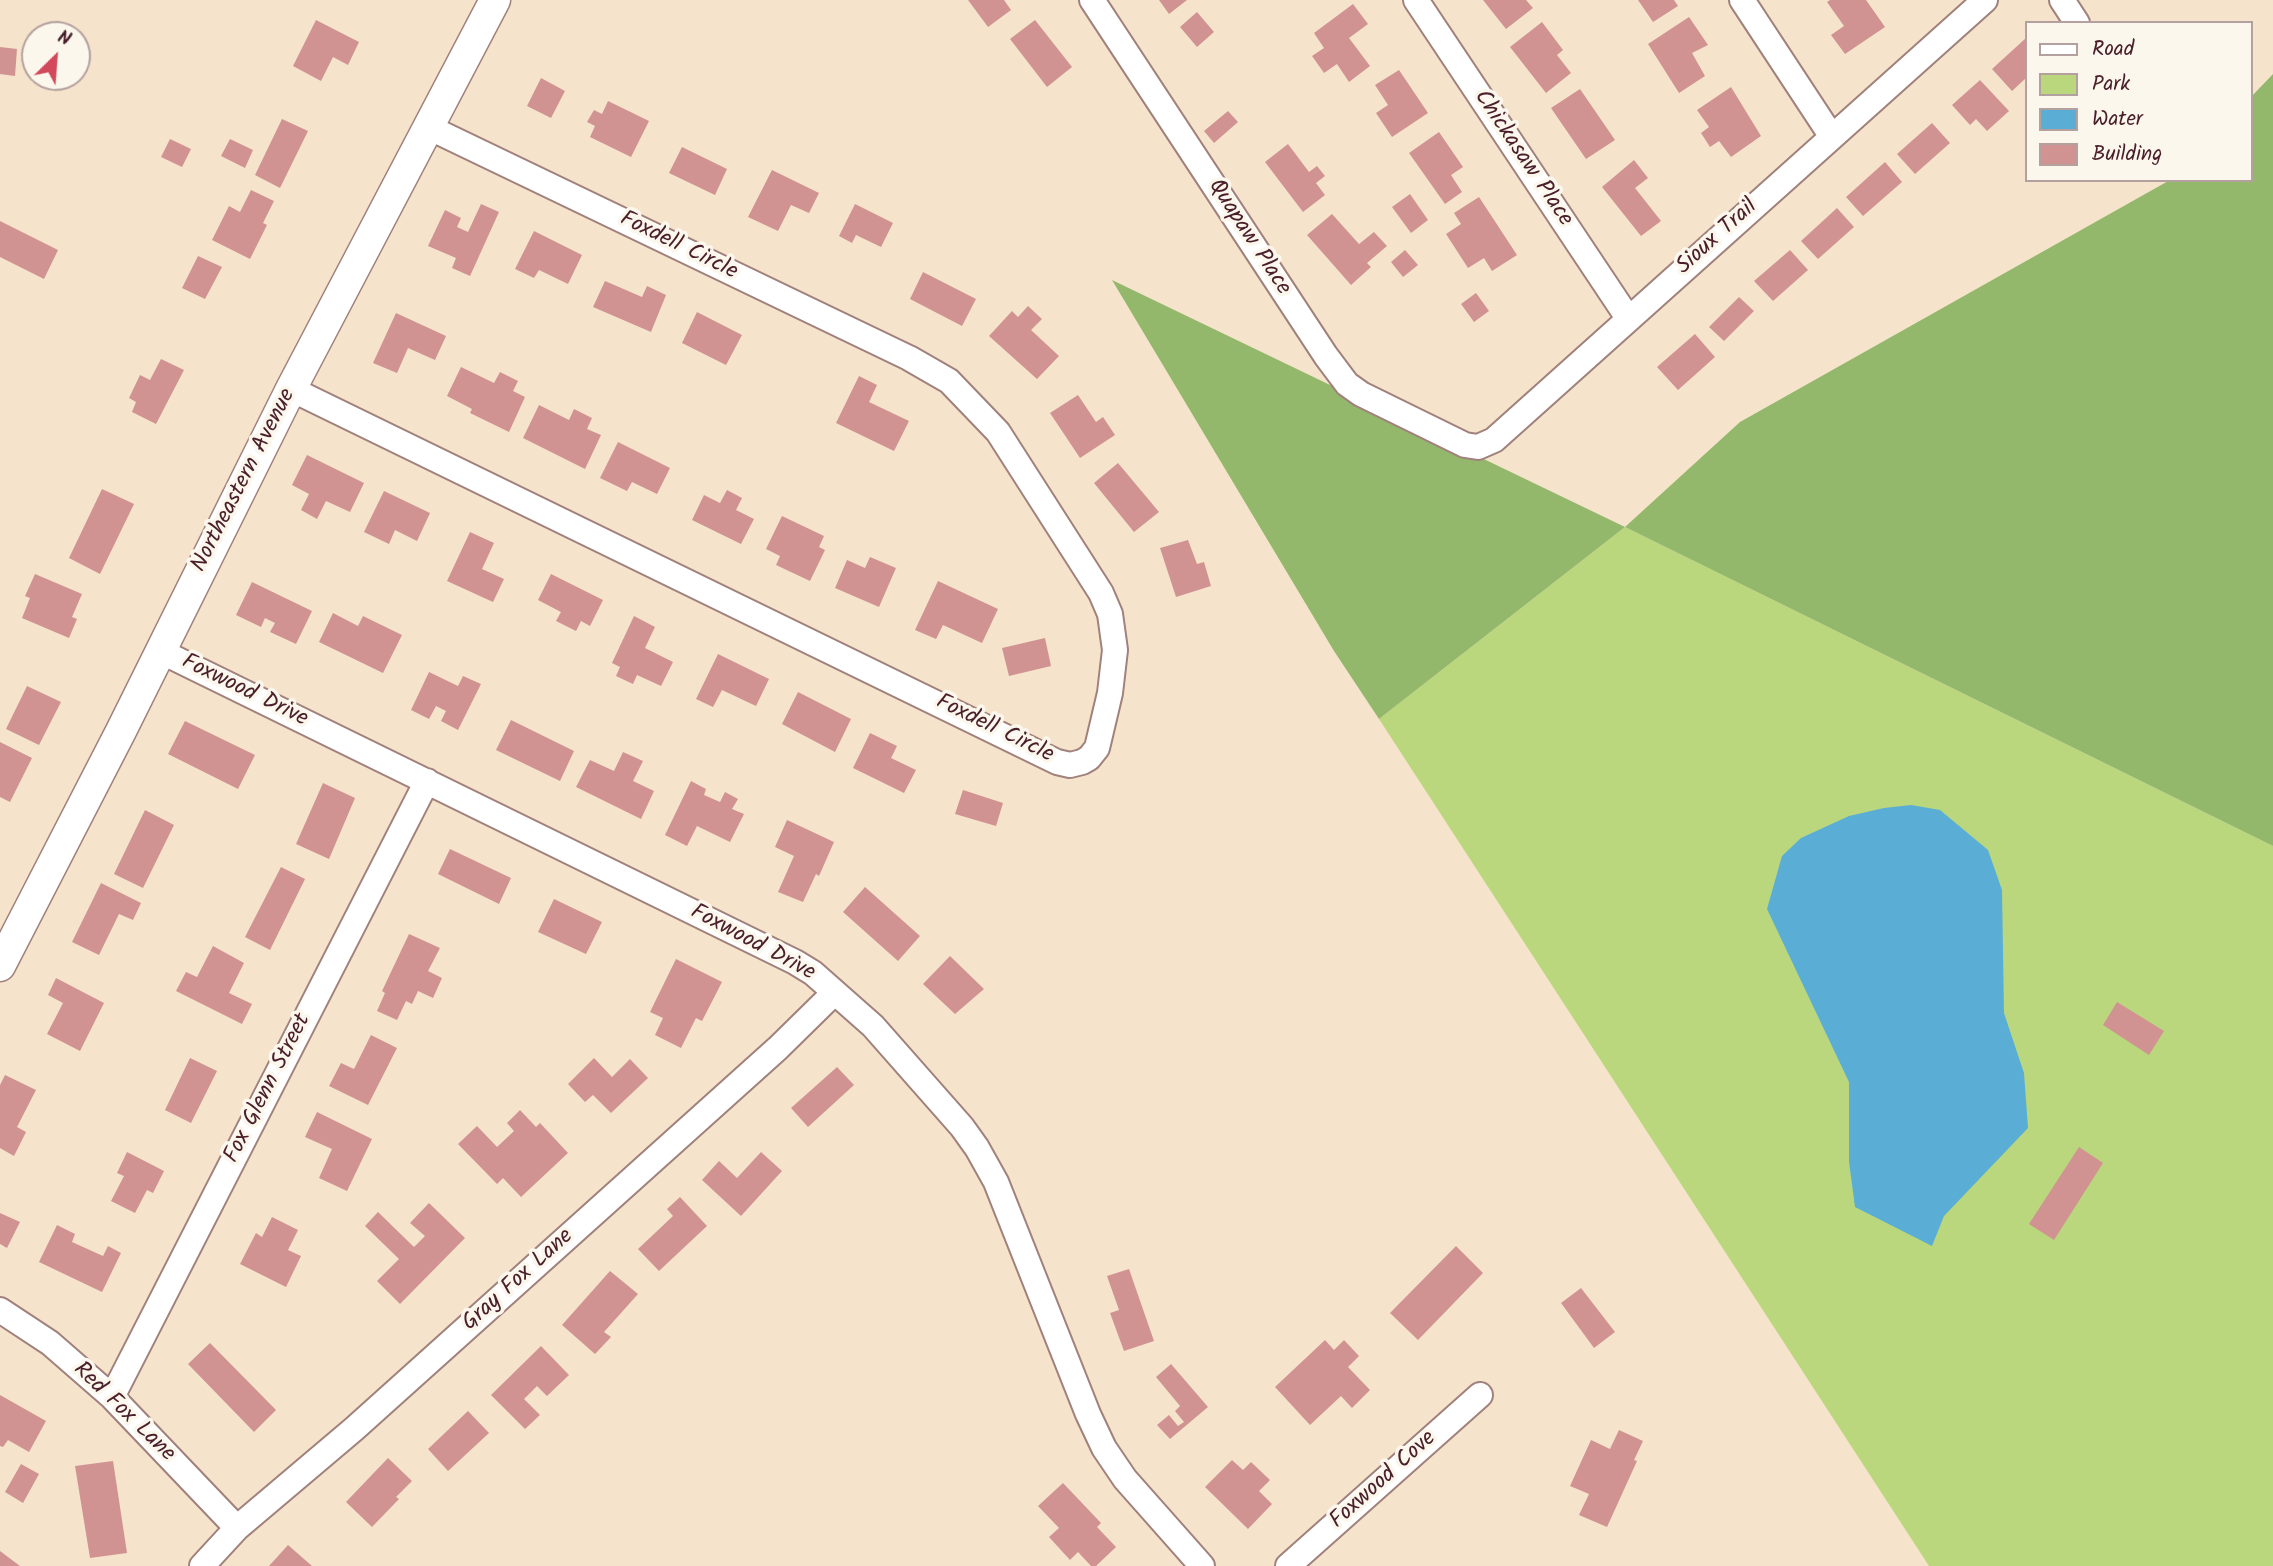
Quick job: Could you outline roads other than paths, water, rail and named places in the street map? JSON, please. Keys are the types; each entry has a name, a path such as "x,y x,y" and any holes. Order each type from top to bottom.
{"street":[{"name":"Northeastern Avenue","path":"0,966 291,389 495,0"},
{"name":"Quapaw Place","path":"1092,0 1336,371 1347,384 1361,394 1442,434"},
{"name":"Chickasaw Place","path":"1416,0 1628,318"},
{"path":"1742,0 1832,137"},
{"name":"Sioux Trail","path":"1442,434 1465,445 1486,445 1985,0"},
{"path":"2062,0 2076,21"},
{"name":"Foxdell Circle","path":"291,389 1057,762 1070,765 1082,762 1097,748 1110,693 1115,650 1114,634 1101,593 998,432 948,381 908,358 428,127"},
{"name":"Foxwood Drive","path":"159,651 813,973 873,1026 962,1127 977,1148 996,1182 1104,1448 1125,1479 1194,1563"},
{"name":"Fox Glenn Street","path":"112,1397 427,781"},
{"name":"Gray Fox Lane","path":"202,1566 237,1528 354,1429 778,1048 834,993"},
{"name":"Red Fox Lane","path":"0,1310 50,1343 112,1397 237,1528"},
{"name":"Foxwood Cove","path":"1288,1566 1480,1395"}],"water":[{"path":"1911,805 1940,810 1988,850 2002,890 2004,1013 2024,1073 2028,1128 1944,1216 1932,1246 1855,1207 1849,1162 1849,1082 1767,909 1782,856 1801,838 1849,816"}]}
